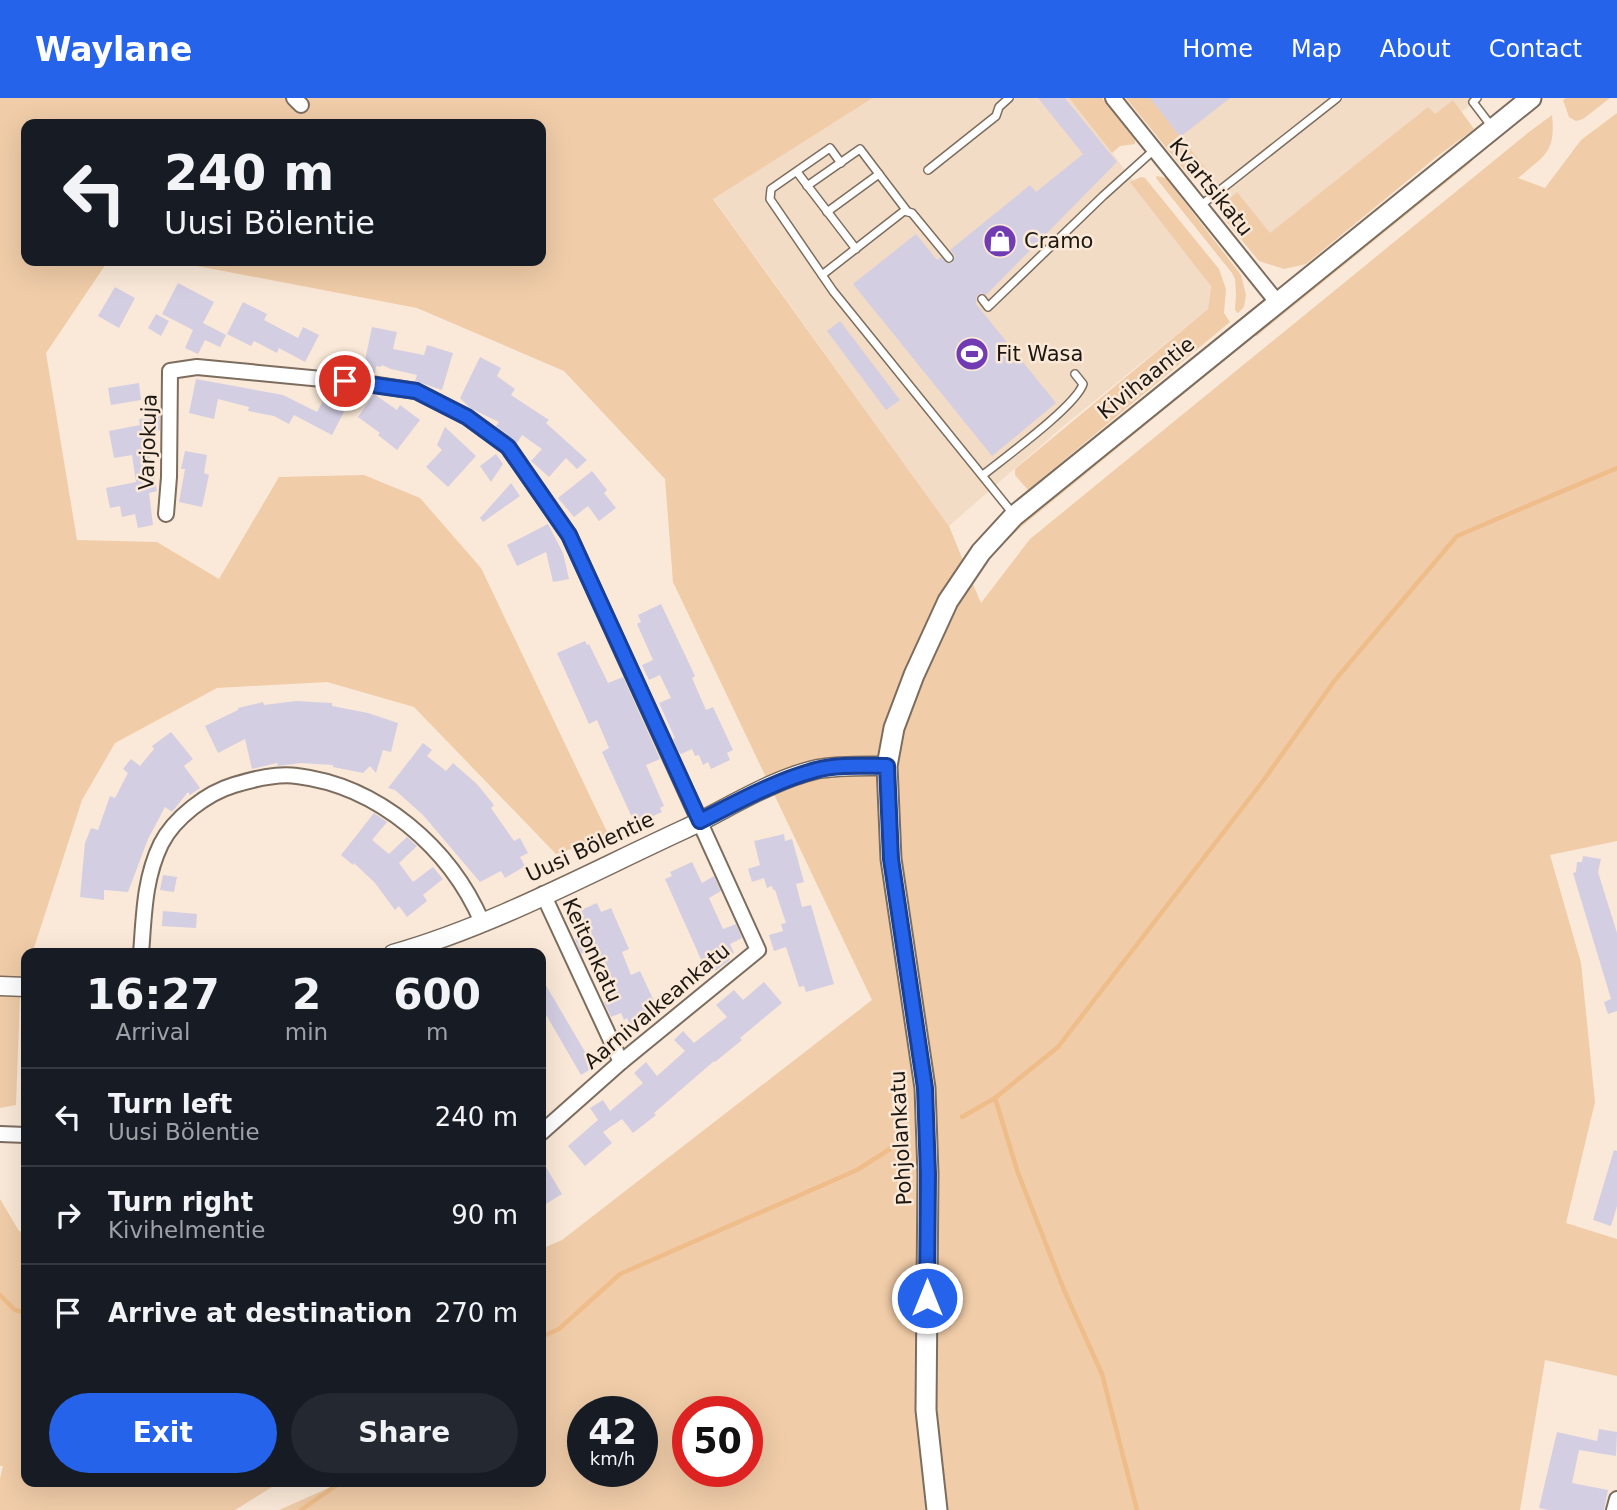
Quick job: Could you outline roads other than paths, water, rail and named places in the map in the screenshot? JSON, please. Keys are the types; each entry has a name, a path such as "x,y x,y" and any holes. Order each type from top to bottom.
{"main road":[{"name":"Kivihaantie","path":"887,766 894,728 914,675 948,601 981,552 1014,516 1527,101"},
{"name":"Pohjolankatu","path":"887,766 891,859 925,1088 928,1174 926,1410 937,1510"}],"street":[{"name":"Kvartsikatu","path":"1113,98 1277,302"},
{"name":"Varjokuja","path":"166,514 172,394 170,372 197,367 365,383 416,391 467,417 508,447 569,535 700,821"},
{"name":"Uusi Bölentie","path":"412,948 482,922 765,789 817,769 855,765 887,766"},
{"path":"141,948 146,888 162,842 190,808 223,788 257,778 295,775 338,784 381,804 419,834 451,871 475,905 482,922"},
{"name":"Aarnivalkeankatu","path":"546,1129 621,1062 758,950 700,821"},
{"name":"Keitonkatu","path":"543,894 621,1062"},
{"path":"0,986 21,987"},
{"path":"0,1134 21,1135"},
{"path":"1614,1510 1617,1499"}],"lane":[{"path":"928,170 996,116 999,107 1009,98"},
{"path":"1199,206 1336,98"},
{"path":"1477,98 1473,102 1493,128"},
{"path":"841,163 830,148 771,189 768,195 822,275 1014,516"},
{"path":"807,186 859,149 907,211 912,213 949,258"},
{"path":"982,299 988,307 1112,187 1155,150"},
{"path":"797,172 856,249"},
{"path":"827,212 878,174"},
{"path":"822,275 907,211"},
{"path":"983,475 1063,409 1083,384 1075,374"}],"waterway":[{"path":"962,1117 995,1098 1058,1047 1263,781 1335,680 1457,536 1617,468"},
{"path":"995,1098 1018,1173 1064,1290 1102,1374 1137,1510"},
{"path":"546,1335 559,1329 620,1274 857,1170 898,1144"},
{"path":"0,1295 15,1310 21,1312"},
{"path":"301,1510 334,1487"}],"place":[{"name":"Cramo","path":"1000,241"},
{"name":"Fit Wasa","path":"972,354"}]}
